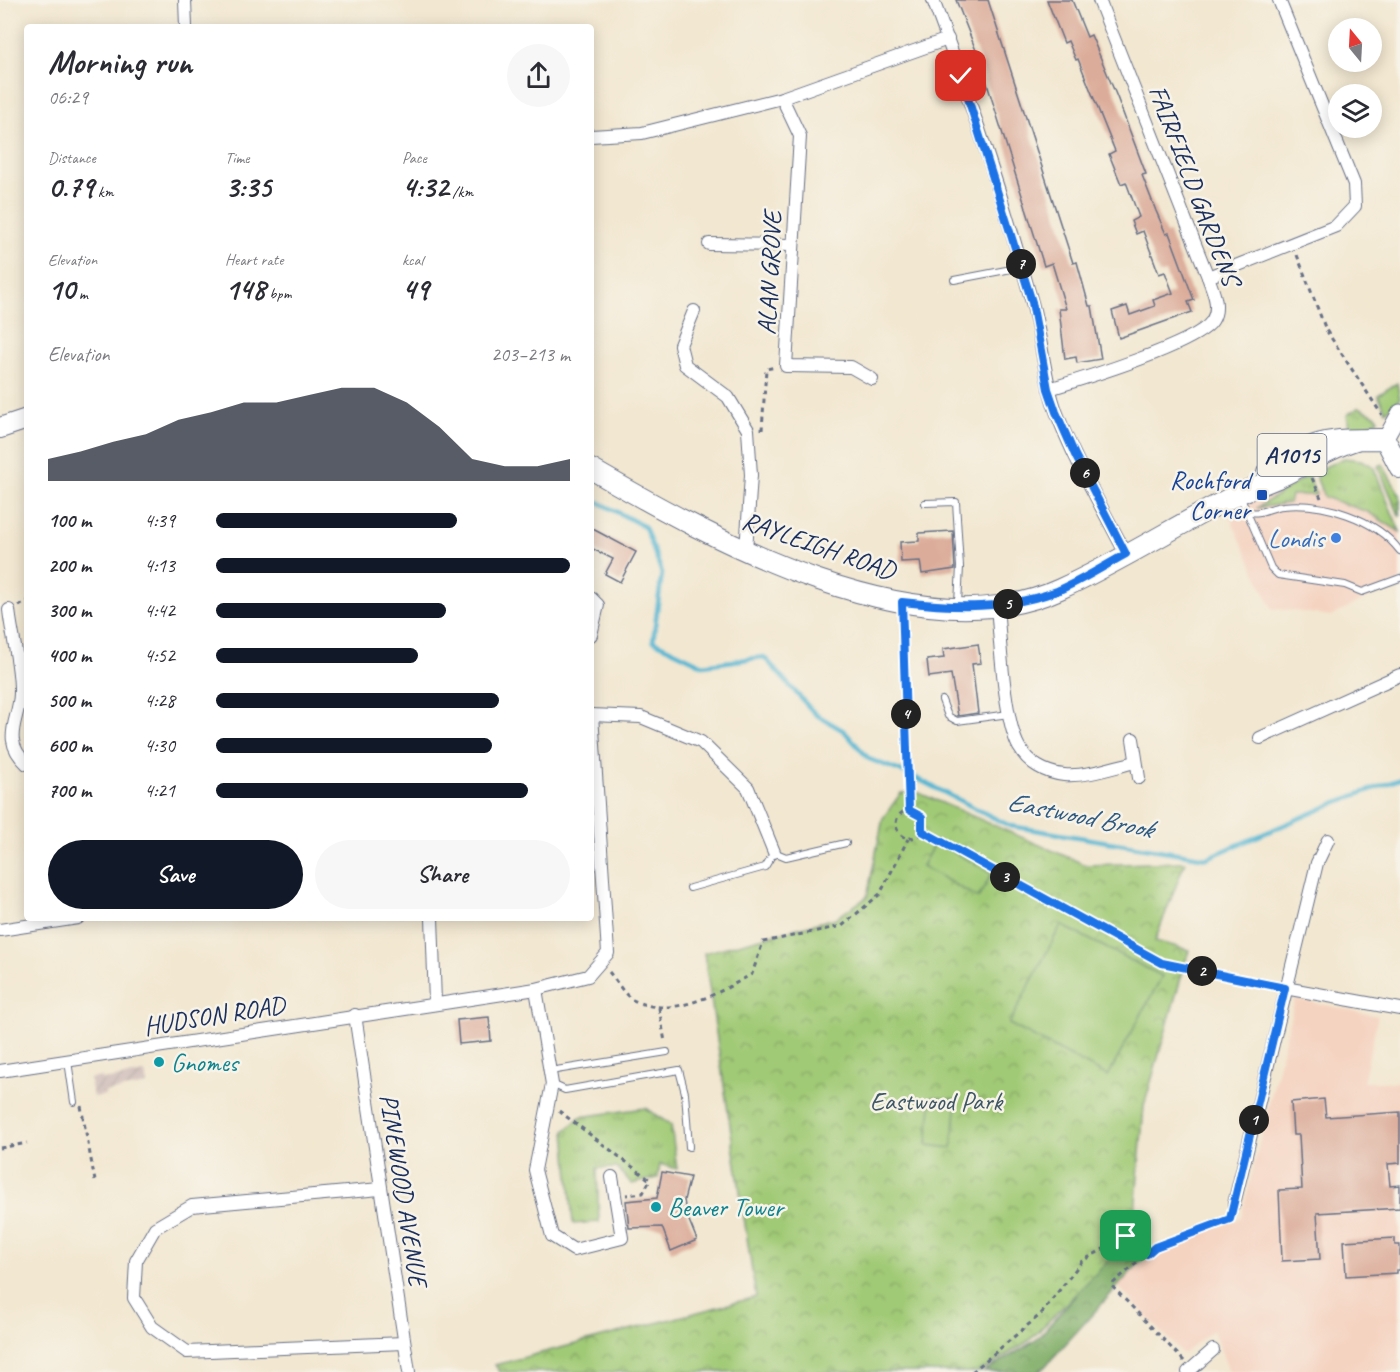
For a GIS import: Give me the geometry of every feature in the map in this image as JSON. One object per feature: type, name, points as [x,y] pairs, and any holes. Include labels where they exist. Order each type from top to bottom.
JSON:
[{"type":"main road","points":[[0,428],[24,420]]},
{"type":"main road","name":"RAYLEIGH ROAD","points":[[594,471],[673,516],[746,551],[847,589],[902,602],[958,607],[997,606],[1059,590],[1126,554],[1242,502],[1334,448],[1392,425]]},
{"type":"main road","points":[[1392,425],[1400,468]]},
{"type":"street","points":[[185,0],[186,24]]},
{"type":"street","points":[[933,0],[948,39],[1022,267],[1039,331],[1048,389],[1065,434],[1126,554]]},
{"type":"street","name":"FAIRFIELD GARDENS","points":[[1048,389],[1106,372],[1203,330],[1212,322],[1216,311],[1209,277],[1099,0]]},
{"type":"street","points":[[1209,277],[1336,226],[1348,217],[1355,206],[1354,184],[1279,0]]},
{"type":"street","points":[[594,136],[642,133],[782,98],[948,39]]},
{"type":"street","name":"ALAN GROVE","points":[[782,98],[800,136],[786,366],[851,367],[872,379]]},
{"type":"street","points":[[710,244],[793,245]]},
{"type":"street","points":[[694,311],[680,345],[685,365],[728,397],[748,430],[752,475],[746,551]]},
{"type":"street","points":[[594,601],[598,605],[594,622]]},
{"type":"street","points":[[997,606],[1009,714],[1016,740],[1024,755],[1033,763],[1051,772],[1085,774],[1136,762]]},
{"type":"street","points":[[9,610],[20,695],[11,727],[18,756],[24,761]]},
{"type":"street","points":[[1260,738],[1400,675]]},
{"type":"street","points":[[594,715],[641,717],[701,742],[748,788],[774,852]]},
{"type":"street","points":[[1133,739],[1139,778]]},
{"type":"street","points":[[594,745],[608,953],[600,962]]},
{"type":"street","points":[[1234,1204],[1317,863],[1328,840]]},
{"type":"street","points":[[0,930],[58,921]]},
{"type":"street","points":[[432,921],[435,1002]]},
{"type":"street","name":"HUDSON ROAD","points":[[0,1071],[435,1002],[536,989],[588,976],[600,962]]},
{"type":"street","points":[[1285,988],[1400,1009]]},
{"type":"street","points":[[536,989],[552,1084],[535,1170],[552,1236],[574,1250],[622,1238],[612,1177]]},
{"type":"street","name":"PINEWOOD AVENUE","points":[[355,1015],[409,1372]]},
{"type":"street","points":[[380,1190],[192,1206],[155,1228],[136,1261],[135,1298],[152,1328],[187,1352],[404,1343]]},
{"type":"street","points":[[1190,1370],[1213,1350]]},
{"type":"lane","points":[[954,280],[1022,267]]},
{"type":"lane","points":[[925,503],[956,502],[960,567],[958,607]]},
{"type":"lane","points":[[1242,502],[1258,513],[1292,505],[1345,514],[1376,530],[1400,551]]},
{"type":"lane","points":[[1242,502],[1271,568],[1278,575],[1345,585],[1359,592],[1400,578]]},
{"type":"lane","points":[[942,700],[948,717],[957,721],[1009,714]]},
{"type":"lane","points":[[690,888],[765,867],[774,852],[786,857],[846,843]]},
{"type":"lane","points":[[1162,963],[1285,988]]},
{"type":"lane","points":[[550,1071],[667,1052]]},
{"type":"lane","points":[[68,1060],[74,1102]]},
{"type":"lane","points":[[552,1084],[565,1090],[679,1070],[685,1093],[689,1147]]},
{"type":"path","points":[[1293,244],[1326,330],[1375,407],[1392,425]]},
{"type":"path","points":[[1310,471],[1321,498]]},
{"type":"path","points":[[902,602],[909,810]]},
{"type":"path","points":[[909,810],[922,817],[922,831],[916,837],[908,839],[900,835],[895,826],[897,817],[909,810]]},
{"type":"path","points":[[922,831],[1162,963]]},
{"type":"path","points":[[600,962],[632,999],[659,1008],[713,996],[752,974],[763,942],[842,926],[880,894],[908,839]]},
{"type":"path","points":[[74,1102],[80,1101],[95,1181]]},
{"type":"path","points":[[548,1103],[650,1180],[644,1193],[615,1197]]},
{"type":"path","points":[[0,1148],[27,1143]]},
{"type":"path","points":[[1190,1370],[1111,1285],[1155,1247],[1230,1219],[1234,1204]]},
{"type":"path","points":[[972,1372],[1041,1314],[1082,1261],[1126,1236],[1147,1254]]},
{"type":"shaded area","points":[[1283,484],[1351,496],[1397,526],[1400,532],[1400,581],[1332,616],[1272,608],[1228,513]]},
{"type":"shaded area","points":[[1295,999],[1378,1016],[1363,1082],[1400,1082],[1400,1372],[1229,1372],[1213,1330],[1183,1354],[1118,1286],[1153,1253],[1241,1218]]},
{"type":"shaded area","points":[[145,1073],[147,1085],[105,1092],[105,1095],[93,1097],[90,1079],[102,1077],[103,1080]]},
{"type":"green space","points":[[1397,383],[1400,399],[1386,411],[1378,395]]},
{"type":"green space","points":[[1359,407],[1377,416],[1378,420],[1367,426],[1349,427],[1347,415]]},
{"type":"green space","points":[[1344,458],[1361,460],[1373,466],[1400,532],[1368,512],[1324,497],[1314,472]]},
{"type":"green space","points":[[1382,464],[1400,495],[1400,517],[1378,466]]},
{"type":"green space","points":[[1308,475],[1316,495],[1291,495],[1289,503],[1257,508]]},
{"type":"green space","name":"Eastwood Park","points":[[901,793],[919,793],[1086,865],[1185,862],[1155,941],[1189,950],[1144,1106],[1133,1236],[1030,1340],[980,1372],[500,1372],[495,1365],[756,1297],[704,953],[836,918],[867,897],[883,818]]},
{"type":"green space","points":[[935,842],[992,873],[978,898],[922,866]]},
{"type":"green space","points":[[1061,925],[1162,976],[1108,1076],[1009,1024]]},
{"type":"green space","points":[[932,1097],[957,1100],[952,1148],[927,1145]]},
{"type":"green space","points":[[645,1108],[671,1125],[677,1169],[660,1164],[658,1178],[632,1184],[617,1168],[597,1168],[599,1222],[573,1224],[565,1131],[580,1117]]},
{"type":"green space","points":[[1133,1241],[1149,1252],[1040,1372],[984,1372],[1036,1340],[1076,1295],[1085,1276]]},
{"type":"building","points":[[956,0],[988,0],[1073,263],[1077,262],[1089,306],[1092,306],[1101,359],[1077,363],[1076,357],[1065,359],[1059,309],[1066,309],[1052,263],[1044,266],[979,58]]},
{"type":"building","points":[[1047,0],[1072,0],[1087,37],[1091,35],[1146,174],[1142,175],[1166,234],[1169,233],[1194,300],[1188,302],[1192,312],[1119,338],[1112,311],[1127,306],[1130,315],[1155,306],[1153,300],[1173,293],[1165,272],[1159,274],[1143,231],[1136,234],[1131,221],[1139,217],[1126,182],[1121,184],[1109,154],[1115,151],[1078,59],[1076,60],[1068,41],[1064,43]]},
{"type":"building","points":[[594,530],[636,552],[620,582],[605,574],[613,559],[594,550]]},
{"type":"building","points":[[953,531],[955,569],[922,574],[920,561],[901,562],[900,542],[919,541],[919,533]]},
{"type":"building","points":[[978,644],[981,663],[972,664],[978,713],[958,716],[951,674],[929,677],[927,660],[944,658],[943,649]]},
{"type":"building","points":[[489,1017],[491,1041],[459,1044],[457,1020]]},
{"type":"building","points":[[1324,1099],[1326,1117],[1400,1112],[1400,1163],[1388,1164],[1390,1186],[1400,1185],[1400,1208],[1317,1213],[1320,1259],[1282,1261],[1279,1190],[1302,1189],[1299,1135],[1293,1135],[1291,1102]]},
{"type":"building","name":"Beaver Tower","points":[[662,1172],[690,1177],[684,1200],[686,1213],[697,1240],[671,1251],[662,1227],[629,1228],[626,1201],[657,1198]]},
{"type":"building","points":[[1395,1238],[1395,1245],[1400,1245],[1400,1270],[1397,1270],[1397,1273],[1346,1276],[1344,1241]]},
{"type":"waterway","name":"Eastwood Brook","points":[[594,500],[645,527],[662,573],[653,641],[703,665],[764,657],[815,714],[844,731],[869,759],[908,774],[1010,826],[1207,858],[1340,801],[1400,779]]},
{"type":"place","name":"Rochford Corner","points":[[1262,495]]},
{"type":"place","name":"Londis","points":[[1336,538]]},
{"type":"place","name":"Gnomes","points":[[159,1062]]},
{"type":"place","name":"Beaver Tower","points":[[656,1207]]},
{"type":"route","points":[[961,76],[1032,302],[1048,389],[1065,434],[1126,554],[1059,590],[1016,603],[958,607],[902,602],[909,810],[922,817],[924,826],[922,831],[1162,963],[1285,988],[1230,1219],[1155,1247],[1147,1254],[1126,1236]]}]
